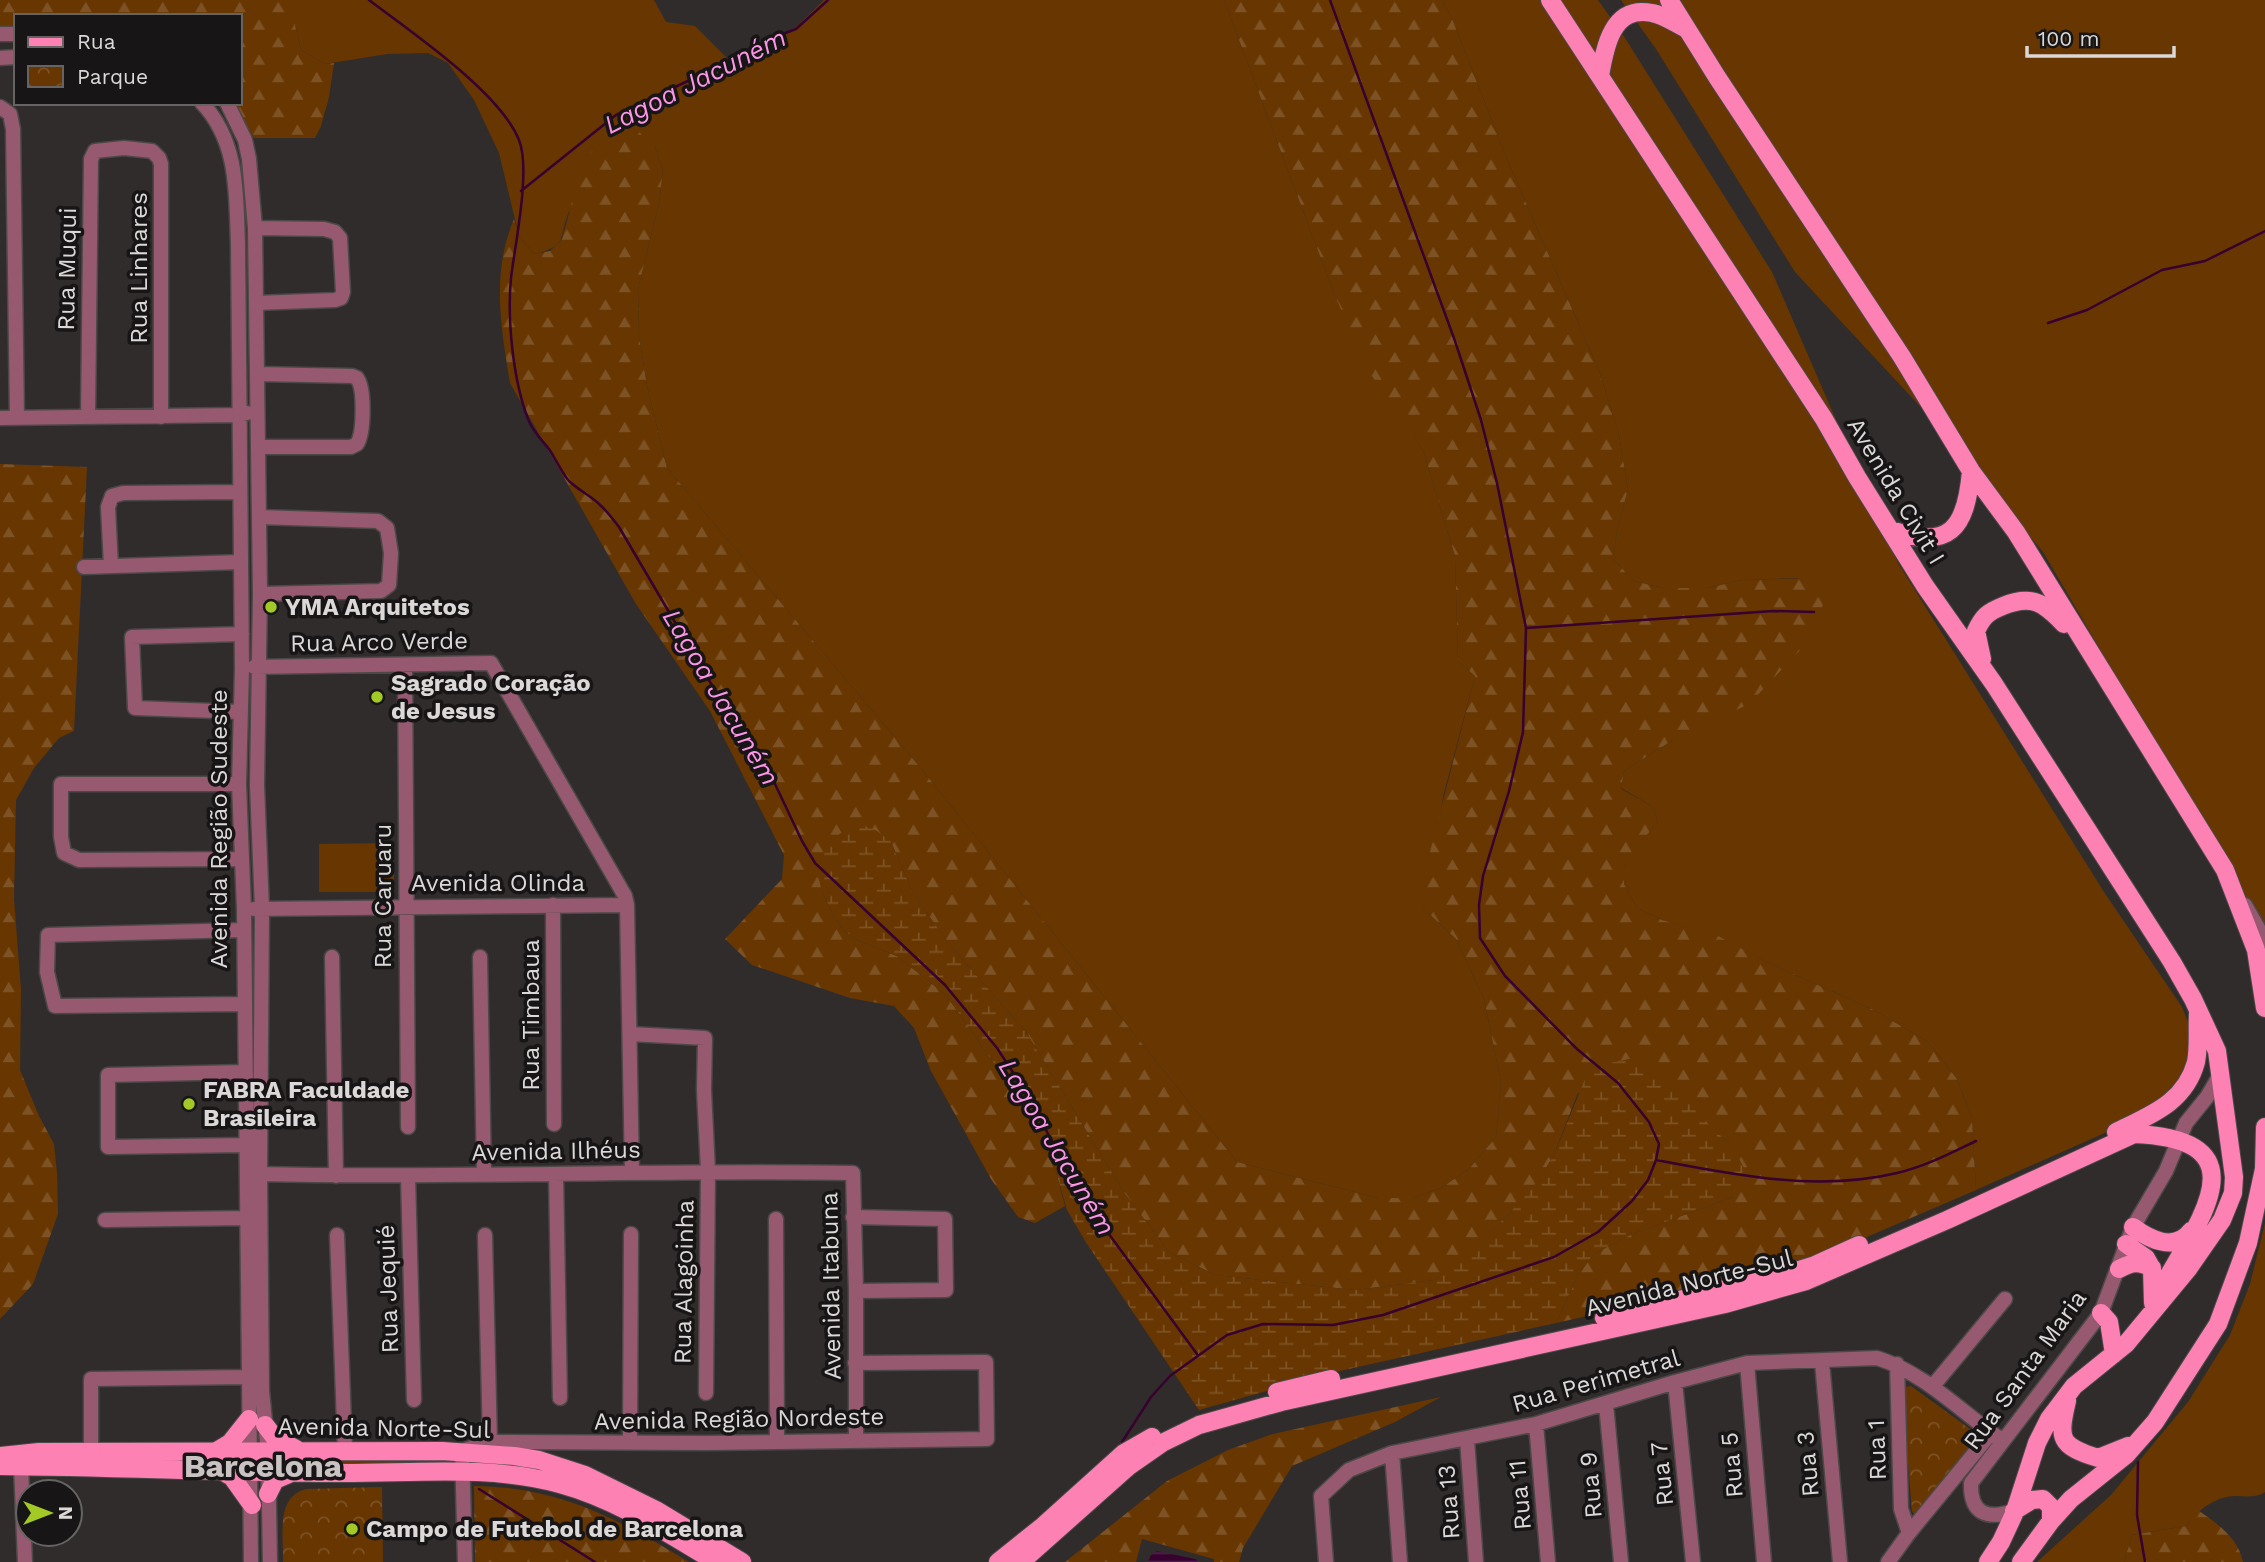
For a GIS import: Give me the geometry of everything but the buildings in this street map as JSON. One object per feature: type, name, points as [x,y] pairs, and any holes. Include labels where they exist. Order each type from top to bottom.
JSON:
[{"type":"main road","name":"Avenida Civit I","points":[[1550,0],[1824,419],[1925,586],[1994,684],[2172,962],[2217,1051],[2234,1177],[2229,1205],[2206,1245],[2142,1322]]},
{"type":"main road","points":[[1669,0],[1902,357],[1971,471],[2016,532],[2225,870],[2260,945],[2265,1008]]},
{"type":"main road","points":[[1600,76],[1609,34],[1622,17],[1651,13],[1687,29]]},
{"type":"main road","points":[[1891,530],[1915,539],[1937,539],[1954,529],[1969,491],[1971,471]]},
{"type":"main road","points":[[1994,684],[1979,654],[1976,631],[1985,614],[2017,600],[2031,600],[2050,609],[2088,649]]},
{"type":"main road","name":"Avenida Norte-Sul","points":[[998,1562],[1125,1453],[1194,1415],[1289,1388],[1488,1345],[1783,1275],[1815,1265],[2109,1136],[2168,1106],[2182,1091],[2190,1079],[2196,1060],[2198,1009]]},
{"type":"main road","points":[[2024,1559],[2051,1521],[2071,1499],[2126,1455],[2155,1422],[2218,1324],[2248,1243],[2264,1168],[2265,1127]]},
{"type":"main road","name":"Avenida Norte-Sul","points":[[1021,1562],[1129,1466],[1162,1443],[1199,1425],[1271,1405],[1461,1361],[1725,1304],[1805,1281],[1947,1220],[2134,1133],[2157,1135],[2204,1154],[2211,1164],[2213,1183],[2199,1220],[2142,1322]]},
{"type":"main road","points":[[2129,1235],[2143,1234],[2176,1243],[2186,1237],[2199,1220]]},
{"type":"main road","points":[[2129,1235],[2152,1268],[2153,1303]]},
{"type":"main road","points":[[2119,1269],[2130,1263],[2140,1262],[2152,1268]]},
{"type":"main road","points":[[2101,1313],[2109,1322],[2114,1354]]},
{"type":"main road","points":[[1988,1562],[2001,1542],[2037,1443],[2049,1419],[2069,1393],[2126,1344],[2142,1322]]},
{"type":"main road","points":[[2069,1393],[2062,1424],[2064,1441],[2075,1451],[2098,1458],[2137,1442]]},
{"type":"main road","points":[[215,1452],[257,1422],[288,1447],[299,1450]]},
{"type":"main road","name":"Avenida Norte-Sul","points":[[0,1456],[39,1452],[345,1450],[462,1451],[539,1460],[585,1475],[656,1510],[742,1562]]},
{"type":"main road","name":"Avenida Norte-Sul","points":[[0,1466],[297,1473],[464,1472],[528,1477],[588,1493],[632,1512],[716,1562]]},
{"type":"main road","points":[[220,1470],[233,1477],[252,1505]]},
{"type":"main road","points":[[268,1494],[275,1480],[297,1473]]},
{"type":"main road","points":[[2014,1511],[2032,1500],[2043,1499],[2051,1507],[2051,1521]]},
{"type":"street","name":"Avenida Região Sudeste","points":[[203,105],[217,124],[233,159],[236,183],[242,634],[239,784],[244,909],[248,1377],[257,1422],[260,1472],[252,1505],[251,1562]]},
{"type":"street","name":"Avenida Região Sudeste","points":[[228,105],[245,140],[249,159],[254,228],[258,374],[261,667],[257,785],[262,909],[262,1391],[257,1422]]},
{"type":"street","points":[[0,107],[10,114],[13,129],[17,418]]},
{"type":"street","name":"Rua Muqui","points":[[88,417],[91,159],[95,151],[124,148]]},
{"type":"street","name":"Rua Linhares","points":[[124,148],[152,151],[161,164],[161,417]]},
{"type":"street","points":[[239,289],[256,296],[338,299],[343,292],[340,238],[331,230],[254,228]]},
{"type":"street","points":[[258,374],[355,376],[361,383],[362,408],[361,434],[355,446],[259,447]]},
{"type":"street","points":[[0,418],[239,415],[258,409]]},
{"type":"street","points":[[111,566],[108,507],[112,496],[123,493],[240,492]]},
{"type":"street","points":[[259,517],[378,521],[387,528],[391,553],[389,585],[381,591],[260,594]]},
{"type":"street","points":[[84,567],[241,562]]},
{"type":"street","points":[[241,712],[135,708],[132,637],[242,634]]},
{"type":"street","name":"Rua Arco Verde","points":[[242,668],[491,663],[625,895],[627,905]]},
{"type":"street","name":"Rua Caruaru","points":[[405,665],[408,1127]]},
{"type":"street","points":[[239,784],[61,784],[61,818],[64,853],[79,860],[242,859]]},
{"type":"street","name":"Rua Timbaua","points":[[553,905],[554,1124]]},
{"type":"street","points":[[627,905],[632,1173]]},
{"type":"street","name":"Avenida Olinda","points":[[244,909],[627,905]]},
{"type":"street","points":[[243,930],[48,935],[47,972],[55,1006],[243,1004]]},
{"type":"street","points":[[2260,945],[2265,974]]},
{"type":"street","points":[[332,957],[336,1176]]},
{"type":"street","points":[[480,957],[484,1174]]},
{"type":"street","name":"Rua Alagoinha","points":[[630,1034],[705,1038],[704,1090],[708,1171],[706,1393]]},
{"type":"street","points":[[245,1072],[108,1075],[108,1147],[246,1145]]},
{"type":"street","name":"Rua Santa Maria","points":[[2014,1511],[2003,1515],[1989,1515],[1978,1510],[1971,1497],[1971,1483],[2101,1313],[2129,1235],[2166,1171],[2177,1141],[2220,1075]]},
{"type":"street","name":"Avenida Ilhéus","points":[[260,1174],[408,1177],[708,1171],[853,1173]]},
{"type":"street","name":"Avenida Itabuna","points":[[853,1173],[856,1440]]},
{"type":"street","points":[[556,1174],[560,1398]]},
{"type":"street","name":"Rua Jequié","points":[[408,1177],[414,1400]]},
{"type":"street","points":[[853,1217],[945,1219],[946,1290],[856,1291]]},
{"type":"street","points":[[105,1220],[246,1218]]},
{"type":"street","points":[[776,1219],[777,1442]]},
{"type":"street","points":[[631,1234],[631,1442]]},
{"type":"street","points":[[337,1235],[345,1450]]},
{"type":"street","points":[[485,1235],[490,1442]]},
{"type":"street","points":[[1932,1387],[2005,1299]]},
{"type":"street","name":"Rua Perimetral","points":[[1326,1562],[1321,1496],[1349,1470],[1392,1453],[1536,1424],[1747,1363],[1877,1358],[1897,1364]]},
{"type":"street","name":"Avenida Região Nordeste","points":[[462,1451],[490,1442],[562,1444],[988,1439],[986,1362],[855,1363]]},
{"type":"street","name":"Rua 3","points":[[1822,1362],[1840,1562]]},
{"type":"street","name":"Rua 5","points":[[1747,1363],[1764,1562]]},
{"type":"street","points":[[1897,1364],[2003,1441]]},
{"type":"street","name":"Rua 1","points":[[1897,1364],[1901,1509],[1909,1534]]},
{"type":"street","points":[[91,1453],[91,1379],[248,1377]]},
{"type":"street","name":"Rua 7","points":[[1675,1382],[1693,1562]]},
{"type":"street","name":"Rua 9","points":[[1606,1404],[1621,1562]]},
{"type":"street","name":"Rua 11","points":[[1536,1424],[1548,1562]]},
{"type":"street","points":[[1888,1562],[1991,1433]]},
{"type":"street","name":"Rua 13","points":[[1467,1439],[1476,1562]]},
{"type":"street","points":[[462,1451],[465,1562]]},
{"type":"street","points":[[24,1562],[21,1466],[28,1457],[39,1452]]},
{"type":"street","points":[[1392,1453],[1400,1562]]},
{"type":"street","name":"Avenida Região Sudeste","points":[[260,1472],[268,1494],[270,1562]]},
{"type":"green space","points":[[0,0],[295,0],[295,25],[301,50],[325,64],[334,63],[329,97],[315,138],[254,138],[235,105],[242,105],[242,14],[14,14],[14,27],[0,28]]},
{"type":"green space","points":[[295,0],[654,0],[666,22],[695,26],[733,64],[796,27],[824,0],[1224,0],[1335,296],[1424,453],[1455,556],[1458,661],[1475,676],[1444,793],[1423,908],[1456,939],[1484,999],[1501,1082],[1496,1137],[1469,1169],[1441,1188],[1413,1198],[1378,1198],[1237,1162],[924,772],[667,468],[647,386],[639,336],[638,289],[659,203],[663,171],[655,147],[576,203],[567,217],[559,243],[534,254],[519,236],[499,153],[474,100],[448,63],[428,53],[387,54],[325,64],[301,50],[295,25]]},
{"type":"green space","points":[[1224,0],[1442,0],[1451,16],[1507,159],[1599,371],[1619,435],[1628,489],[1613,559],[1634,581],[1663,588],[1708,588],[1742,580],[1812,578],[1823,605],[1803,647],[1749,704],[1673,740],[1624,771],[1621,789],[1653,807],[1658,822],[1630,854],[1624,868],[1624,884],[1637,908],[1662,920],[1716,935],[1771,964],[1874,1010],[1928,1042],[1957,1079],[1972,1119],[1976,1190],[1839,1249],[1742,1281],[1556,1323],[1578,1275],[1594,1254],[1630,1235],[1735,1196],[1731,1144],[1715,1131],[1578,1093],[1553,1157],[1533,1188],[1458,1264],[1434,1280],[1355,1290],[1215,1275],[1169,1252],[1125,1194],[1026,1032],[948,943],[913,893],[891,842],[821,889],[834,917],[842,929],[859,941],[897,956],[946,995],[1020,1101],[1056,1172],[1065,1206],[1035,1223],[1018,1217],[991,1179],[931,1071],[914,1028],[894,1006],[850,998],[752,965],[725,939],[782,879],[784,855],[710,711],[636,604],[510,383],[501,321],[502,260],[514,219],[519,236],[534,254],[550,251],[562,239],[577,168],[610,131],[638,131],[655,147],[663,171],[659,203],[638,289],[639,336],[647,386],[667,468],[924,772],[1237,1162],[1378,1198],[1413,1198],[1441,1188],[1469,1169],[1496,1137],[1501,1082],[1484,999],[1456,939],[1423,908],[1425,871],[1475,676],[1458,661],[1455,556],[1424,453],[1407,424],[1369,372],[1335,296]]},
{"type":"green space","points":[[1442,0],[1598,0],[1625,38],[1772,272],[1898,563],[2104,892],[2182,1007],[2191,1030],[2192,1066],[2161,1108],[1976,1190],[1972,1119],[1957,1079],[1928,1042],[1874,1010],[1716,936],[1662,920],[1637,908],[1624,884],[1624,868],[1630,853],[1658,822],[1653,807],[1621,788],[1624,771],[1673,740],[1798,578],[1742,580],[1708,588],[1663,588],[1634,581],[1613,559],[1628,489],[1619,435],[1599,371],[1507,159],[1451,16]]},
{"type":"green space","points":[[1621,0],[2265,0],[2265,930],[2043,552],[1943,431],[1795,272],[1656,49]]},
{"type":"green space","points":[[0,464],[87,467],[74,731],[59,738],[34,768],[16,800],[14,899],[21,990],[20,1070],[54,1144],[58,1214],[33,1284],[0,1319]]},
{"type":"green space","points":[[865,826],[891,842],[913,893],[948,943],[1026,1032],[1125,1194],[1169,1252],[1215,1275],[1355,1290],[1434,1280],[1458,1263],[1533,1187],[1553,1157],[1590,1067],[1634,1058],[1659,1072],[1715,1131],[1731,1144],[1744,1168],[1735,1196],[1630,1235],[1594,1254],[1578,1275],[1556,1323],[1335,1372],[1199,1410],[1087,1244],[1067,1210],[1056,1172],[1020,1101],[946,995],[897,956],[859,941],[842,929],[834,917],[821,889],[818,871],[827,844],[841,833]]},
{"type":"green space","points":[[394,843],[394,892],[319,892],[319,844]]},
{"type":"green space","points":[[2265,1223],[2265,1492],[2256,1496],[2231,1496],[2214,1502],[2198,1512],[2186,1526],[2132,1535],[2124,1562],[2037,1562],[2111,1495],[2188,1402],[2230,1335],[2250,1284]]},
{"type":"green space","points":[[1911,1386],[1981,1437],[1915,1516],[1912,1511],[1902,1391]]},
{"type":"green space","points":[[1441,1397],[1395,1422],[1292,1466],[1243,1548],[1239,1562],[1214,1562],[1214,1559],[1142,1539],[1136,1562],[1065,1562],[1167,1481],[1228,1450],[1273,1434]]},
{"type":"green space","points":[[305,1461],[451,1461],[454,1463],[306,1467]]},
{"type":"green space","points":[[474,1486],[534,1492],[587,1508],[638,1532],[689,1562],[475,1562]]},
{"type":"green space","points":[[382,1487],[383,1562],[283,1562],[283,1519],[289,1500],[296,1493],[306,1489]]},
{"type":"green space","points":[[2198,1510],[2232,1538],[2243,1562],[2124,1562],[2132,1535],[2186,1526]]},
{"type":"shaded area","points":[[1157,1551],[1200,1562],[1148,1562],[1151,1555]]},
{"type":"waterway","name":"Lagoa Jacuném","points":[[369,0],[474,83],[509,122],[519,140],[523,188],[511,278],[511,330],[518,386],[532,428],[569,481],[601,506],[619,527],[713,687],[775,784],[815,863],[945,985],[997,1048],[1029,1097],[1078,1192],[1197,1354]]},
{"type":"waterway","name":"Lagoa Jacuném","points":[[521,191],[616,115],[749,52],[772,38],[796,29],[828,0]]},
{"type":"waterway","points":[[1122,1442],[1151,1397],[1170,1376],[1227,1335],[1263,1324],[1333,1325],[1383,1315],[1554,1257],[1598,1232],[1632,1201],[1648,1180],[1659,1144],[1649,1122],[1618,1083],[1577,1049],[1505,976],[1480,938],[1479,905],[1483,876],[1509,791],[1523,732],[1526,628],[1497,483],[1481,420],[1455,341],[1330,0]]},
{"type":"waterway","points":[[2048,323],[2087,310],[2162,270],[2205,261],[2265,231]]},
{"type":"waterway","points":[[1526,628],[1773,611],[1814,612]]},
{"type":"waterway","points":[[1656,1160],[1746,1176],[1837,1181],[1897,1173],[1976,1141]]},
{"type":"waterway","points":[[2138,1462],[2137,1515],[2145,1562]]},
{"type":"waterway","points":[[479,1489],[595,1562]]},
{"type":"place","name":"YMA Arquitetos","points":[[271,607]]},
{"type":"place","name":"Sagrado Coração de Jesus","points":[[377,697]]},
{"type":"place","name":"FABRA Faculdade Brasileira","points":[[189,1104]]},
{"type":"place","name":"Campo de Futebol de Barcelona","points":[[352,1529]]},
{"type":"district","name":"Barcelona","points":[[263,1466]]}]
